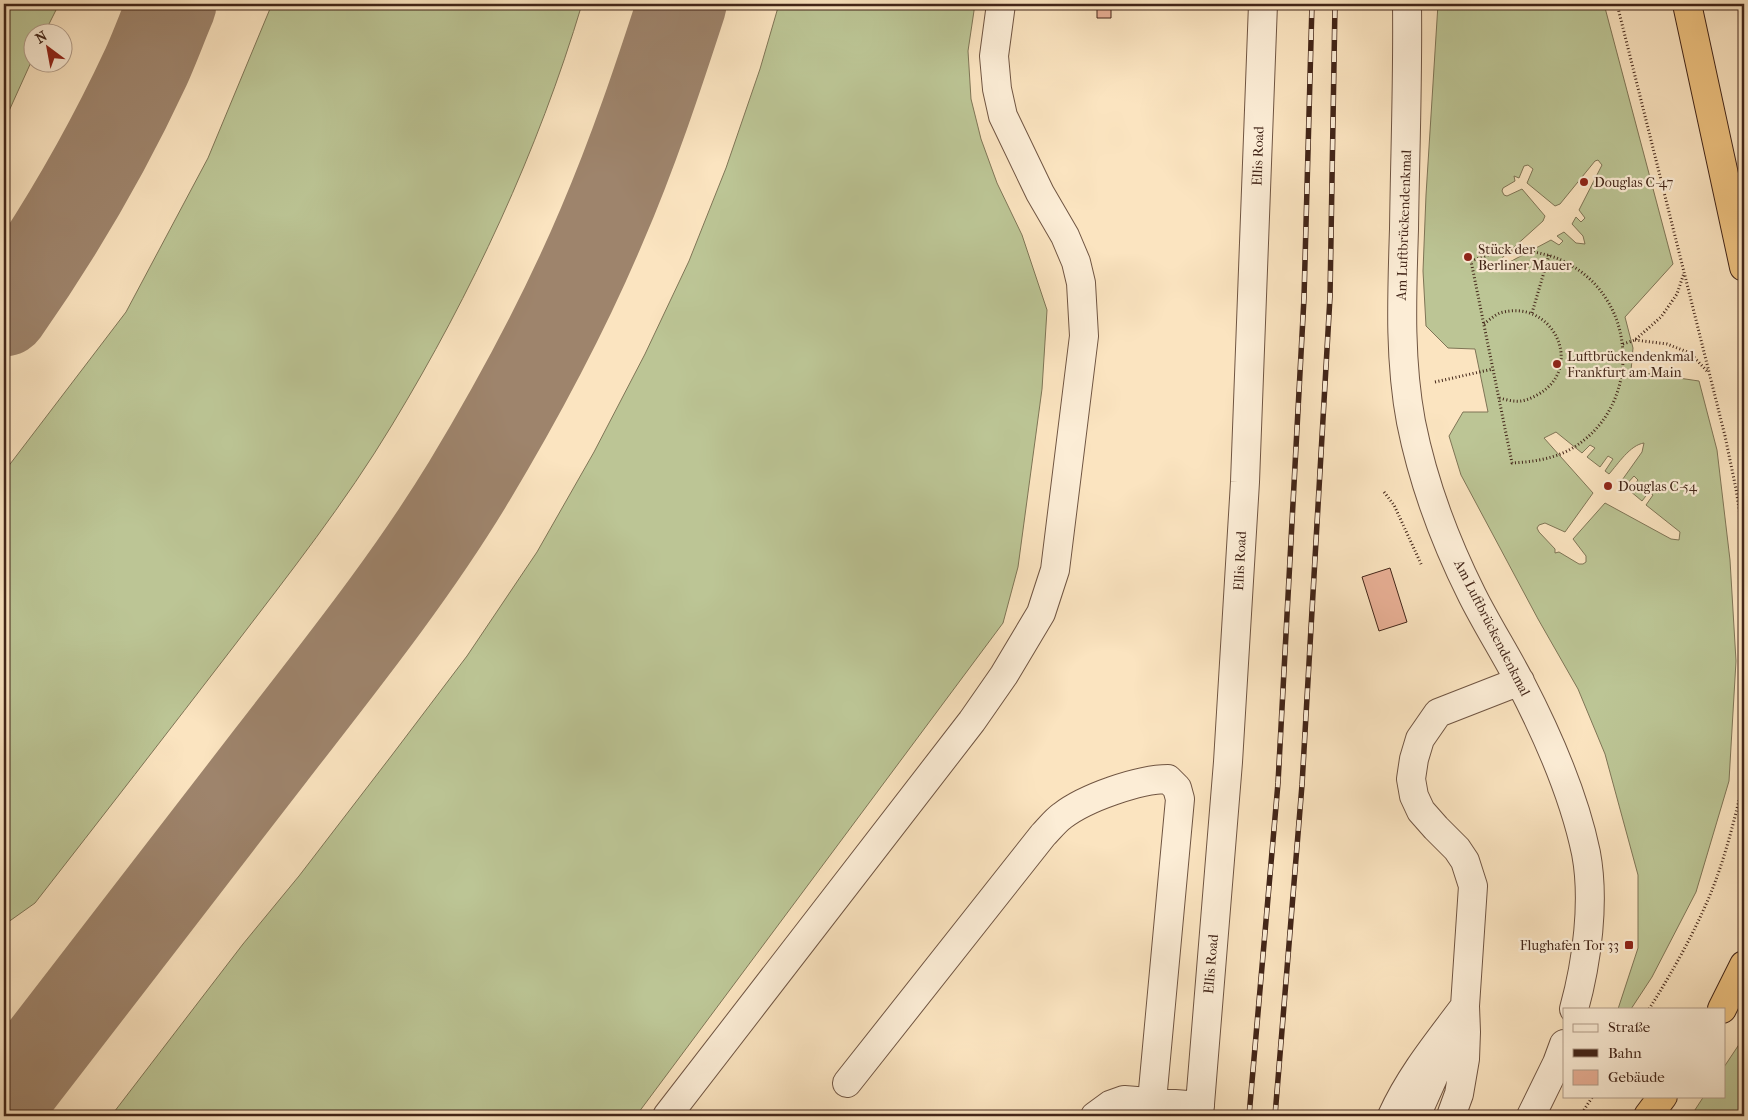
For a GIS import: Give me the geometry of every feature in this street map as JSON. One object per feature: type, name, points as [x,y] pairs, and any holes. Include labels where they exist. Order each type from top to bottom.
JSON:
[{"type":"highway","points":[[1686,4],[1744,268]]},
{"type":"highway","points":[[1722,1008],[1744,965]]},
{"type":"highway","points":[[1648,1116],[1662,1098]]},
{"type":"street","points":[[667,1116],[972,721],[1004,675],[1041,613],[1055,570],[1084,336],[1081,283],[1076,262],[1065,236],[1040,193],[1004,116],[997,89],[994,56],[1001,4]]},
{"type":"street","name":"Ellis Road","points":[[1199,1111],[1228,762],[1245,482],[1263,4]]},
{"type":"street","name":"Am Luftbrückendenkmal","points":[[1407,4],[1408,72],[1401,309],[1402,349],[1406,388],[1419,457],[1446,536],[1472,595],[1520,682],[1547,737],[1562,774],[1586,854],[1590,911],[1580,990],[1574,1008]]},
{"type":"street","points":[[1451,1116],[1459,1094],[1463,1073],[1466,1032],[1465,1006],[1473,886],[1470,873],[1461,855],[1421,811],[1414,796],[1411,779],[1414,759],[1420,739],[1438,713],[1520,682]]},
{"type":"street","points":[[847,1083],[1043,835],[1062,816],[1086,801],[1140,783],[1156,779],[1168,779],[1177,788],[1180,799],[1141,1108]]},
{"type":"street","points":[[1392,1116],[1402,1094],[1417,1071],[1465,1006]]},
{"type":"street","points":[[1416,1116],[1465,1006]]},
{"type":"street","points":[[1465,1006],[1476,1050],[1477,1083],[1472,1116]]},
{"type":"street","points":[[1531,1116],[1563,1047]]},
{"type":"street","points":[[1095,1116],[1110,1105],[1124,1100],[1141,1108],[1199,1111]]},
{"type":"path","points":[[1616,4],[1727,444],[1744,541]]},
{"type":"path","points":[[1523,250],[1549,255],[1568,263],[1585,274],[1599,288],[1619,324],[1623,344],[1624,365],[1613,404],[1588,436],[1571,449],[1552,457],[1532,462],[1512,463],[1484,324],[1471,261],[1496,252],[1523,250]]},
{"type":"path","points":[[1532,313],[1549,255]]},
{"type":"path","points":[[1623,344],[1635,340],[1661,317],[1677,294],[1684,273]]},
{"type":"path","points":[[1484,324],[1498,314],[1515,310],[1532,313],[1546,321],[1556,334],[1561,349],[1560,364],[1555,380],[1544,391],[1530,399],[1515,402],[1499,398]]},
{"type":"path","points":[[1635,340],[1667,344],[1690,353],[1708,371]]},
{"type":"path","points":[[1406,388],[1493,369]]},
{"type":"path","points":[[1650,1008],[1678,962],[1712,889],[1734,821],[1744,780]]},
{"type":"path","points":[[1580,1116],[1592,1098]]},
{"type":"green space","points":[[4,4],[59,4],[50,22],[22,22],[22,72],[27,72],[4,122]]},
{"type":"green space","points":[[272,4],[582,4],[545,113],[524,167],[476,273],[421,375],[374,454],[296,565],[35,903],[4,925],[4,472],[126,312],[208,158]]},
{"type":"green space","points":[[779,4],[975,4],[968,51],[971,99],[981,139],[997,183],[1022,235],[1047,310],[1042,389],[1018,567],[1003,623],[636,1116],[111,1116],[243,944],[299,876],[467,656],[537,552],[594,452],[645,354],[689,261],[726,168],[760,69]]},
{"type":"green space","points":[[1438,4],[1604,4],[1673,264],[1625,317],[1633,348],[1631,371],[1699,381],[1717,450],[1730,560],[1736,661],[1729,781],[1696,892],[1652,977],[1632,1008],[1618,1008],[1638,948],[1638,875],[1605,754],[1578,689],[1538,619],[1461,475],[1449,436],[1463,412],[1488,412],[1475,349],[1448,348],[1426,326],[1423,271]],"holes":[[[1598,160],[1602,165],[1579,210],[1585,218],[1581,222],[1576,217],[1572,224],[1583,236],[1585,244],[1576,243],[1564,232],[1557,236],[1563,241],[1559,245],[1551,240],[1504,265],[1501,260],[1502,258],[1543,221],[1545,216],[1522,189],[1507,196],[1504,195],[1503,188],[1515,181],[1514,176],[1519,178],[1524,166],[1528,165],[1533,169],[1527,183],[1555,206],[1560,204],[1595,161]],[[1556,432],[1582,453],[1590,445],[1595,448],[1587,457],[1600,467],[1608,456],[1613,459],[1605,471],[1609,474],[1629,451],[1644,443],[1642,452],[1620,483],[1625,486],[1634,476],[1638,480],[1630,491],[1642,501],[1649,492],[1653,495],[1646,505],[1680,532],[1679,540],[1671,539],[1605,503],[1573,539],[1586,556],[1586,562],[1579,564],[1559,552],[1555,553],[1555,549],[1537,528],[1545,523],[1565,532],[1593,493],[1544,438]]]},
{"type":"green space","points":[[1744,1037],[1744,1116],[1691,1116],[1703,1098],[1726,1098],[1726,1064]]},
{"type":"building","points":[[1097,4],[1111,4],[1111,18],[1097,18]]},
{"type":"building","points":[[1209,4],[1209,6],[1151,5]]},
{"type":"building","points":[[1390,568],[1407,622],[1379,631],[1362,577]]},
{"type":"taxiway","points":[[4,312],[62,223],[115,131],[146,67],[172,4]]},
{"type":"taxiway","points":[[4,1101],[373,623],[445,520],[467,485],[539,358],[587,259],[635,143],[682,4]]},
{"type":"railway","points":[[1249,1116],[1278,783],[1304,298],[1312,4]]},
{"type":"railway","points":[[1275,1116],[1302,785],[1330,297],[1335,4]]},
{"type":"place","name":"Douglas C-47","points":[[1584,182]]},
{"type":"place","name":"Stück der Berliner Mauer","points":[[1468,257]]},
{"type":"place","name":"Luftbrückendenkmal Frankfurt am Main","points":[[1557,364]]},
{"type":"place","name":"Douglas C-54","points":[[1608,486]]},
{"type":"place","name":"Flughafen Tor 33","points":[[1629,945]]}]
